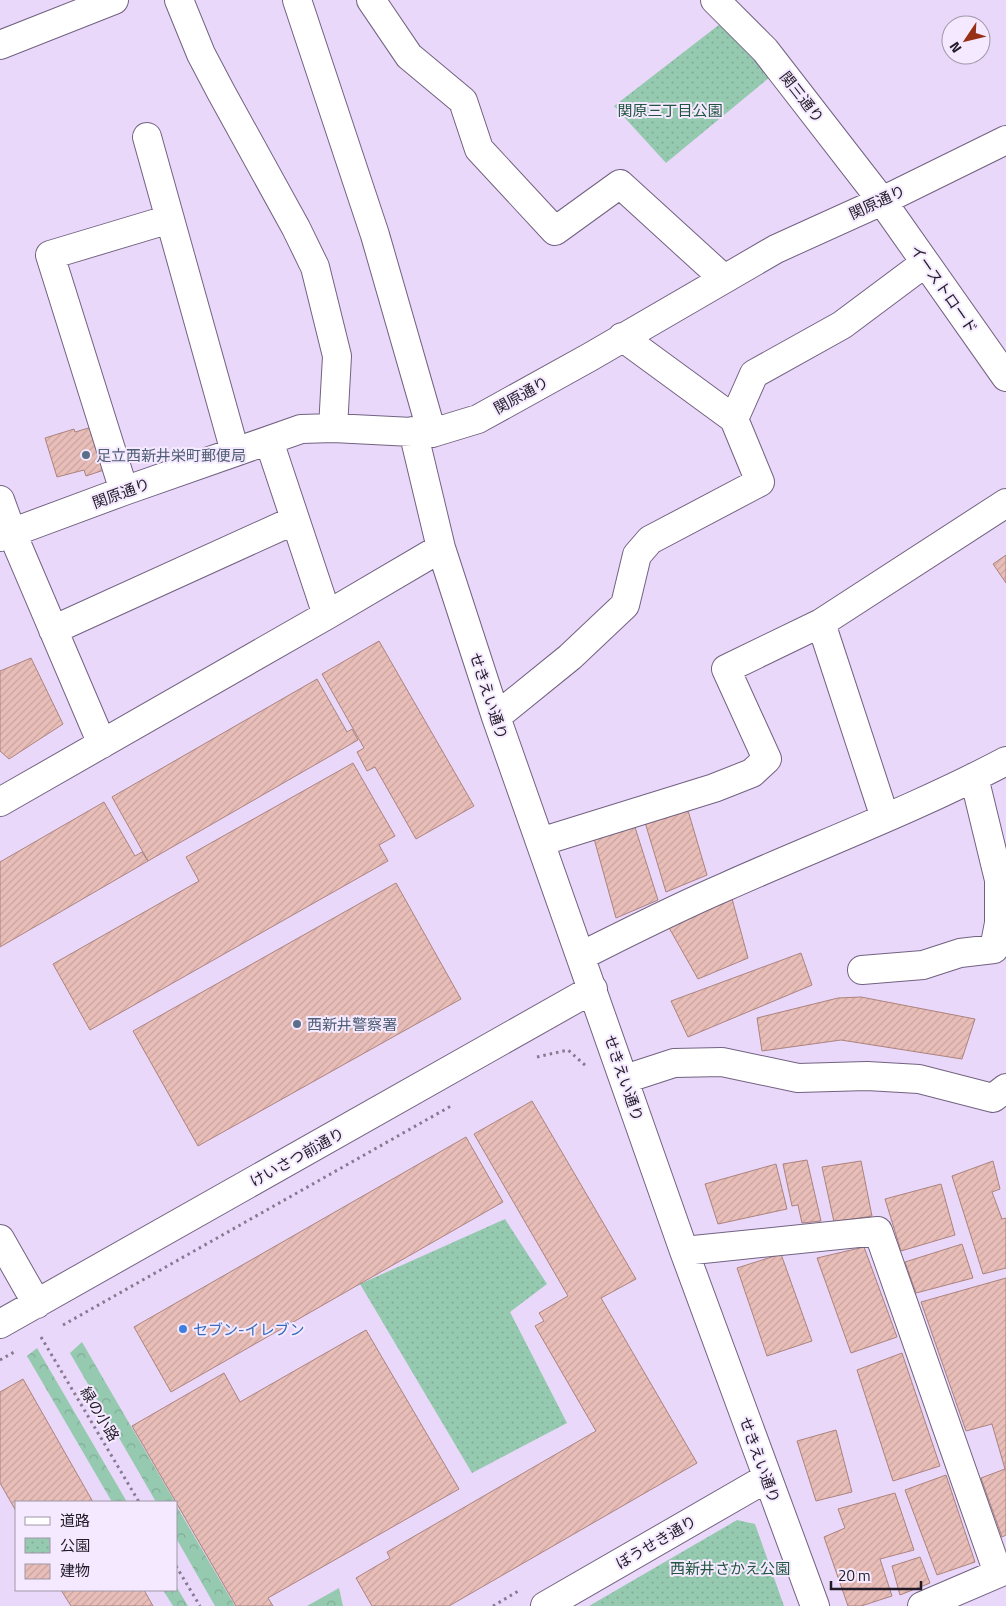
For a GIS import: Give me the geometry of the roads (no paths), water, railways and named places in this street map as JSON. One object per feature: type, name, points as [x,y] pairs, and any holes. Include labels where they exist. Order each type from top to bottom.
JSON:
[{"type":"street","points":[[0,44],[114,0]]},
{"type":"street","points":[[179,0],[201,54],[296,228],[315,267],[337,356],[333,428]]},
{"type":"street","name":"せきえい通り","points":[[297,0],[375,235],[422,432],[441,548],[496,717],[684,1251],[815,1606]]},
{"type":"street","points":[[371,0],[409,56],[463,101],[479,149],[555,232],[620,184],[723,278]]},
{"type":"street","name":"関三通り","points":[[715,0],[765,50],[882,201]]},
{"type":"street","points":[[147,137],[234,452]]},
{"type":"street","name":"関原通り","points":[[6,535],[124,491],[301,429],[333,428],[422,432],[478,419],[590,358],[622,337],[776,248],[1005,144]]},
{"type":"street","name":"イーストロード","points":[[882,201],[1006,378]]},
{"type":"street","points":[[124,491],[50,255],[170,218]]},
{"type":"street","points":[[734,420],[754,374],[842,325],[925,263]]},
{"type":"street","points":[[496,717],[570,658],[625,605],[637,555],[650,540],[760,482],[734,420],[622,337]]},
{"type":"street","points":[[269,441],[327,616]]},
{"type":"street","points":[[0,500],[6,535],[53,630],[102,744]]},
{"type":"street","points":[[540,842],[714,788],[752,773],[767,759],[726,669],[821,623],[1006,503]]},
{"type":"street","points":[[53,630],[296,520]]},
{"type":"street","points":[[0,802],[327,616],[441,548]]},
{"type":"street","points":[[821,623],[885,818]]},
{"type":"street","points":[[581,956],[723,887],[885,818],[1006,761]]},
{"type":"street","points":[[862,970],[923,965],[960,953],[994,949],[999,923],[999,880],[974,777]]},
{"type":"street","name":"けいさつ前通り","points":[[0,1324],[593,989]]},
{"type":"street","points":[[624,1079],[674,1063],[722,1062],[798,1078],[867,1076],[919,1079],[993,1098],[1006,1088]]},
{"type":"street","points":[[684,1251],[878,1231],[1002,1572],[922,1606]]},
{"type":"street","points":[[0,1239],[36,1304]]},
{"type":"street","name":"ぼうせき通り","points":[[545,1606],[767,1478]]},
{"type":"place","name":"足立西新井栄町郵便局","points":[[86,455]]},
{"type":"place","name":"西新井警察署","points":[[297,1024]]},
{"type":"place","name":"セブン-イレブン","points":[[183,1329]]},
{"type":"park label","name":"関原三丁目公園","points":[[670,110]]},
{"type":"park label","name":"西新井さかえ公園","points":[[730,1568]]}]
